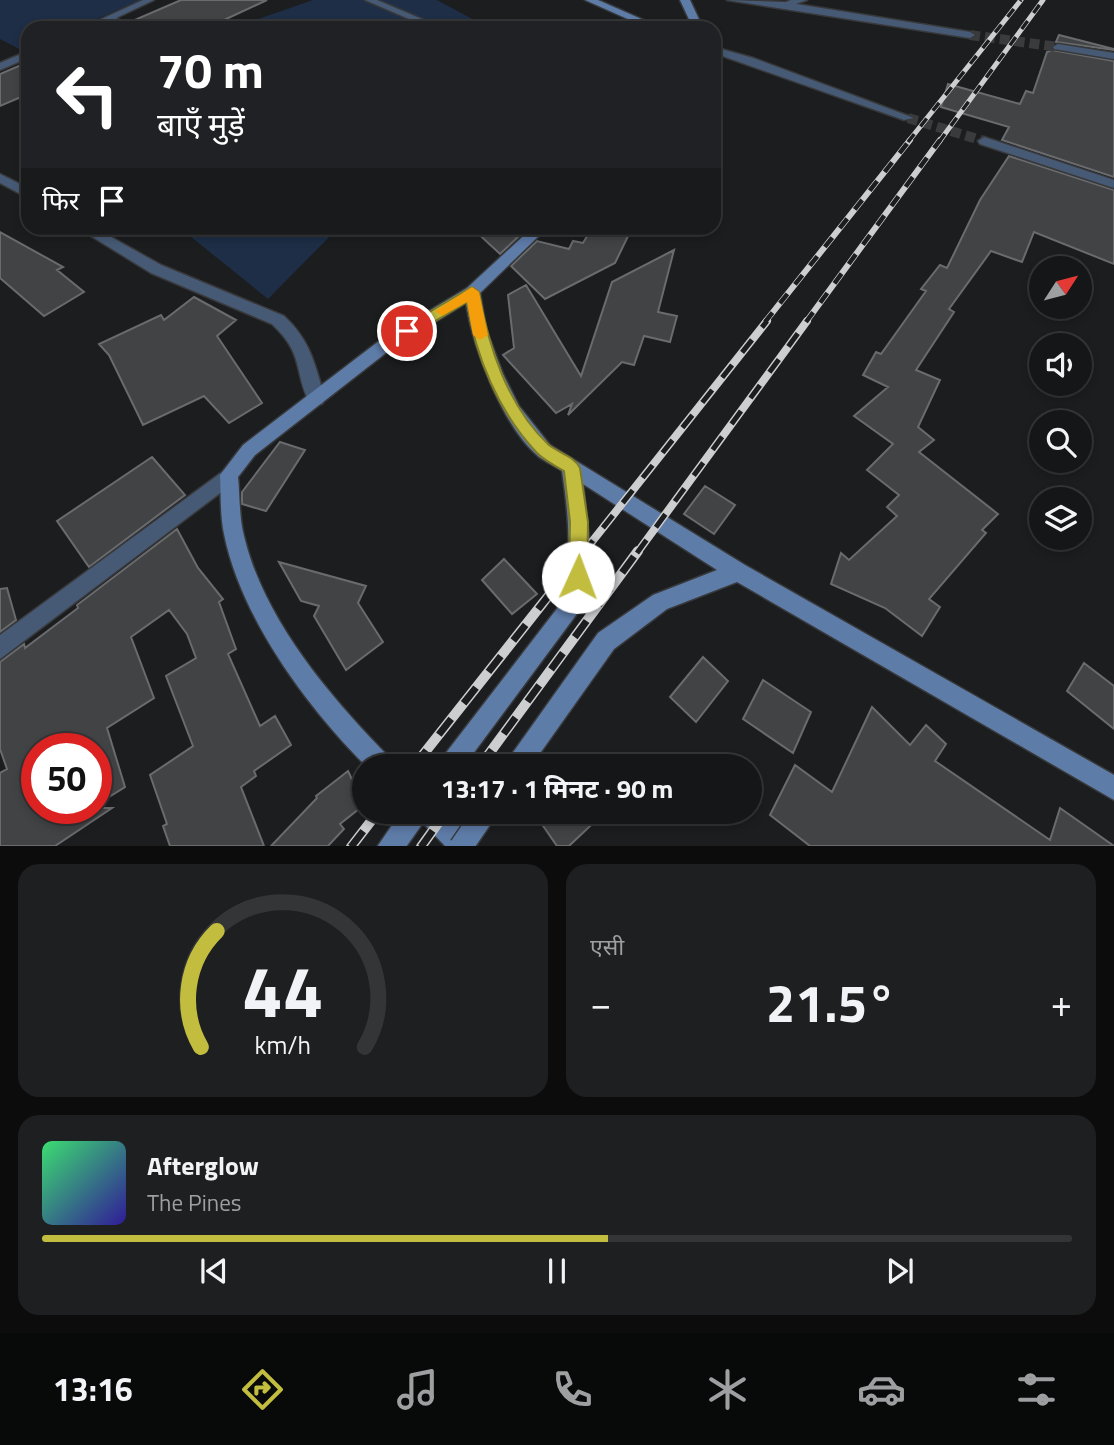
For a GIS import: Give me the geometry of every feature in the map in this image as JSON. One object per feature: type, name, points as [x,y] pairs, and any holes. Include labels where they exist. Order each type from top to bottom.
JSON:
[{"type":"main road","points":[[590,0],[640,21]]},
{"type":"main road","points":[[685,0],[695,21]]},
{"type":"main road","points":[[370,754],[353,737],[272,630],[234,542],[229,475],[249,450],[385,345],[472,292],[533,235]]},
{"type":"main road","points":[[472,292],[478,329],[495,374],[513,411],[544,450],[738,572],[1114,788]]},
{"type":"main road","points":[[459,754],[568,611],[578,577],[580,547],[571,468]]},
{"type":"main road","points":[[526,754],[606,641],[660,602],[738,572]]},
{"type":"main road","points":[[390,846],[407,824]]},
{"type":"main road","points":[[441,824],[463,846],[477,824]]},
{"type":"street","points":[[732,0],[784,5],[970,35]]},
{"type":"street","points":[[784,5],[802,0]]},
{"type":"street","points":[[1058,47],[1114,55]]},
{"type":"street","points":[[721,52],[908,118]]},
{"type":"street","points":[[984,141],[1114,184]]},
{"type":"street","points":[[0,178],[21,190]]},
{"type":"street","points":[[97,235],[156,269],[278,320],[294,335],[299,344],[316,399]]},
{"type":"street","points":[[0,648],[229,475]]},
{"type":"lane","points":[[102,21],[150,0]]},
{"type":"lane","points":[[369,0],[421,21]]},
{"type":"lane","points":[[109,18],[115,21]]},
{"type":"lane","points":[[0,67],[21,57]]},
{"type":"shaded area","points":[[0,0],[141,0],[92,21],[21,21],[21,50],[0,39]]},
{"type":"shaded area","points":[[313,0],[437,0],[476,21],[252,21]]},
{"type":"shaded area","points":[[189,235],[331,235],[268,299]]},
{"type":"building","points":[[181,0],[267,0],[222,21],[132,21]]},
{"type":"building","points":[[1059,35],[1114,49],[1114,50],[1056,42]]},
{"type":"building","points":[[1052,50],[1114,61],[1114,177],[1002,140],[1009,127],[941,107],[948,84],[1020,104],[1026,91],[1033,93],[1047,52]]},
{"type":"building","points":[[21,65],[21,97],[0,106],[0,74]]},
{"type":"building","points":[[1009,156],[1114,190],[1114,264],[1034,232],[1022,262],[991,251],[949,309],[954,312],[916,370],[940,380],[918,427],[934,440],[919,452],[998,514],[982,530],[986,533],[929,599],[940,607],[922,636],[885,608],[831,584],[841,553],[849,560],[897,516],[887,507],[899,495],[867,470],[893,444],[854,416],[888,387],[863,375],[876,352],[881,354],[926,291],[921,289],[940,265],[947,268],[980,200]]},
{"type":"building","points":[[0,232],[63,267],[57,270],[84,292],[44,316],[0,278]]},
{"type":"building","points":[[480,235],[518,237],[500,254]]},
{"type":"building","points":[[588,235],[629,235],[615,263],[545,299],[511,266],[537,241],[569,249],[573,241],[583,243]]},
{"type":"building","points":[[674,250],[658,312],[677,316],[670,342],[644,336],[634,365],[622,362],[568,415],[572,404],[556,413],[503,355],[514,348],[508,295],[526,285],[581,376],[612,282]]},
{"type":"building","points":[[194,297],[236,320],[217,336],[262,403],[229,423],[204,396],[143,425],[109,355],[99,344],[161,315],[164,320]]},
{"type":"building","points":[[280,442],[305,450],[266,511],[242,504],[242,492]]},
{"type":"building","points":[[152,457],[185,495],[89,567],[57,521]]},
{"type":"building","points":[[705,486],[735,505],[714,534],[684,514]]},
{"type":"building","points":[[177,529],[198,568],[223,599],[219,602],[236,649],[228,654],[260,726],[275,716],[291,745],[254,771],[256,776],[241,787],[264,846],[170,846],[163,826],[167,824],[150,775],[193,746],[166,676],[196,658],[187,634],[169,610],[131,637],[154,698],[107,728],[109,733],[21,733],[21,824],[88,824],[55,846],[0,846],[0,773],[7,769],[0,749],[0,662],[24,644],[25,648],[78,608],[77,605]]},
{"type":"building","points":[[504,559],[537,594],[512,614],[482,580]]},
{"type":"building","points":[[279,562],[366,586],[358,603],[383,642],[346,670],[314,616],[319,606],[301,601]]},
{"type":"building","points":[[7,588],[16,620],[0,632],[0,589]]},
{"type":"building","points":[[703,657],[728,681],[696,722],[670,697]]},
{"type":"building","points":[[1084,663],[1114,686],[1114,729],[1067,691]]},
{"type":"building","points":[[763,680],[811,712],[793,753],[743,719]]},
{"type":"building","points":[[872,707],[910,745],[926,725],[946,744],[935,761],[1050,840],[1060,808],[1114,846],[810,846],[770,815],[795,765],[832,792]]},
{"type":"building","points":[[112,744],[125,787],[112,795]]},
{"type":"building","points":[[348,771],[352,780],[352,814],[340,824],[344,829],[328,846],[271,846],[317,798],[316,796]]},
{"type":"building","points":[[542,824],[592,824],[569,846],[557,846]]},
{"type":"tunnel","points":[[970,35],[1058,47]]},
{"type":"tunnel","points":[[908,118],[984,141]]},
{"type":"railway","points":[[908,142],[1021,0]]},
{"type":"railway","points":[[939,142],[1043,0]]},
{"type":"railway","points":[[765,322],[910,140]]},
{"type":"railway","points":[[806,322],[940,140]]},
{"type":"railway","points":[[583,553],[767,321]]},
{"type":"railway","points":[[637,553],[807,321]]},
{"type":"railway","points":[[423,754],[584,551]]},
{"type":"railway","points":[[489,754],[638,551]]},
{"type":"railway","points":[[352,846],[369,824]]},
{"type":"railway","points":[[422,846],[437,824]]},
{"type":"slow traffic","points":[[442,311],[472,292],[480,335]]},
{"type":"route","points":[[407,331],[472,292],[478,329],[513,411],[544,450],[571,468],[579,522],[578,577]]}]
